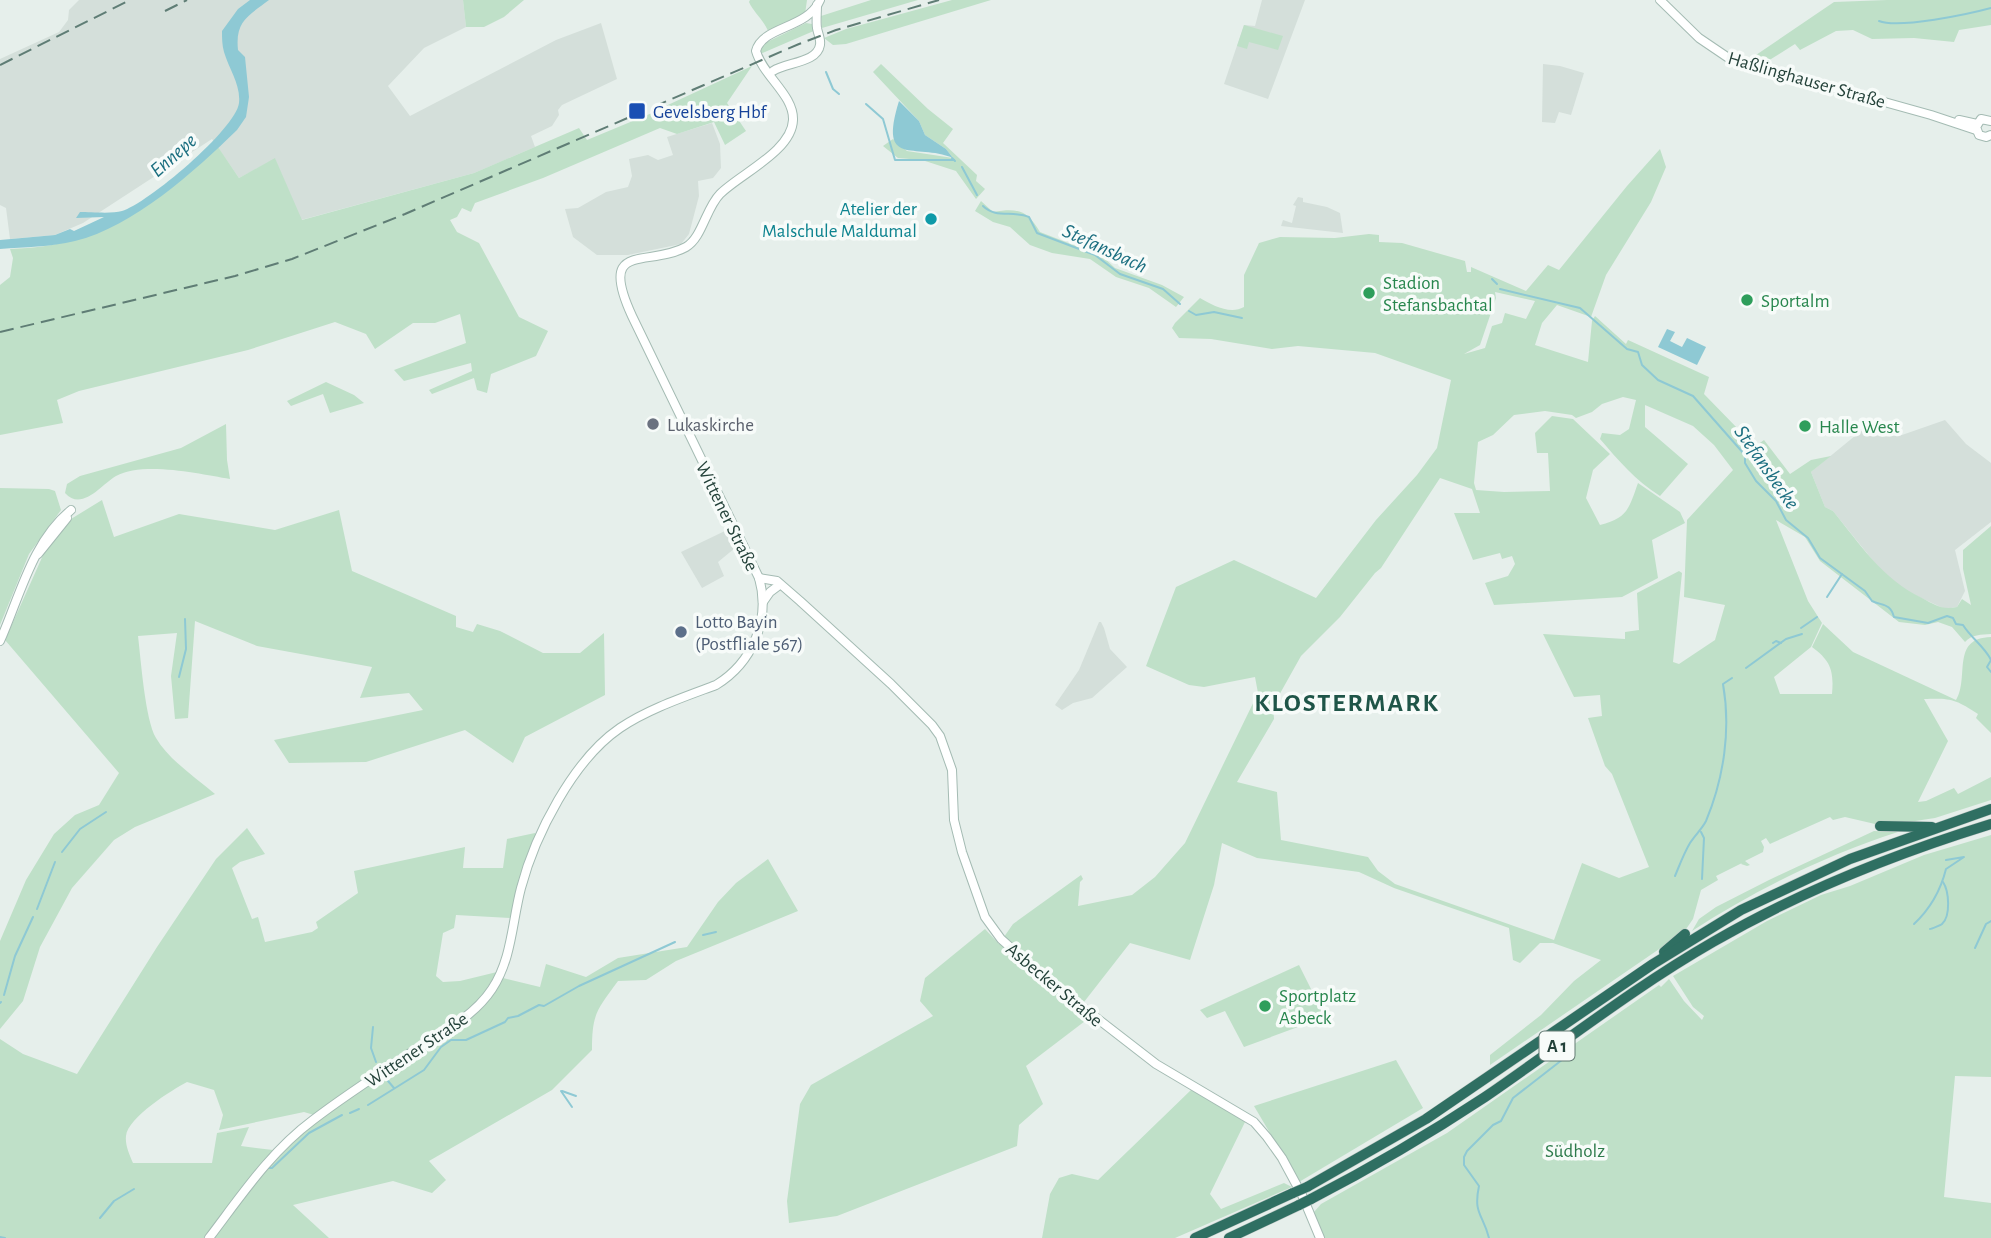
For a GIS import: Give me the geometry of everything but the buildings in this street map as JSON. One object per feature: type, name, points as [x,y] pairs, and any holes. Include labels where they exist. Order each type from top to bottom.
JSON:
[{"type":"highway","name":"A 1","points":[[1195,1238],[1307,1187],[1373,1151],[1436,1112],[1653,964],[1741,910],[1804,879],[1884,845],[1991,809]]},
{"type":"highway","name":"A 1","points":[[1229,1238],[1299,1206],[1442,1124],[1640,988],[1713,942],[1785,904],[1856,872],[1991,824]]},
{"type":"highway","points":[[1880,826],[1940,827]]},
{"type":"highway","points":[[1965,832],[1991,831]]},
{"type":"highway","points":[[1653,964],[1685,934]]},
{"type":"main road","name":"Haßlinghauser Straße","points":[[1660,0],[1699,38],[1730,59],[1976,127],[1983,137],[1991,135]]},
{"type":"main road","name":"Wittener Straße","points":[[209,1238],[251,1181],[291,1138],[342,1099],[447,1030],[484,1000],[492,990],[505,964],[529,862],[582,765],[601,744],[625,725],[716,685],[736,671],[750,652],[759,628],[763,602],[760,582],[632,316],[622,294],[620,281],[624,267],[632,260],[686,247],[696,235],[716,198],[775,151],[786,138],[792,126],[792,111],[788,99],[773,76],[761,64],[756,51],[761,40],[804,19],[818,3]]},
{"type":"main road","name":"Wittener Straße","points":[[773,76],[793,61],[811,58],[816,53],[820,42],[817,28],[818,3]]},
{"type":"main road","points":[[804,19],[812,21],[817,28]]},
{"type":"main road","points":[[1976,127],[1984,119],[1991,121]]},
{"type":"main road","points":[[0,641],[36,556],[49,532],[71,510],[44,549],[36,556]]},
{"type":"main road","points":[[760,582],[780,586]]},
{"type":"main road","points":[[763,602],[770,592],[780,586]]},
{"type":"main road","name":"Asbecker Straße","points":[[780,586],[891,684],[940,736],[953,770],[954,820],[962,852],[985,917],[1001,939],[1045,978],[1156,1064],[1254,1122],[1282,1158],[1302,1195],[1320,1238]]},
{"type":"shaded area","points":[[79,0],[463,0],[466,27],[424,48],[388,86],[410,116],[556,40],[601,23],[617,79],[562,105],[552,126],[531,136],[535,147],[474,173],[301,220],[275,159],[239,178],[212,139],[83,223],[55,235],[10,239],[6,208],[0,205],[0,59],[59,32],[68,20],[69,10]]},
{"type":"shaded area","points":[[1262,0],[1305,0],[1268,99],[1224,84],[1244,25],[1255,26]]},
{"type":"shaded area","points":[[1543,64],[1584,73],[1571,115],[1559,112],[1555,123],[1542,122]]},
{"type":"shaded area","points":[[712,123],[720,144],[721,168],[713,178],[698,181],[699,196],[689,234],[681,244],[628,255],[597,255],[573,237],[565,209],[578,208],[606,192],[628,187],[632,176],[629,159],[648,155],[658,160],[673,155],[667,137]]},
{"type":"shaded area","points":[[1298,197],[1303,198],[1303,202],[1340,213],[1343,233],[1281,226],[1283,220],[1292,223],[1296,206],[1293,205]]},
{"type":"shaded area","points":[[1945,420],[1966,444],[1991,463],[1991,522],[1955,550],[1965,591],[1957,607],[1945,609],[1904,590],[1879,568],[1833,511],[1825,507],[1811,472],[1861,431],[1882,437],[1902,435]]},
{"type":"shaded area","points":[[727,530],[735,548],[718,562],[724,576],[702,588],[681,552]]},
{"type":"shaded area","points":[[1099,622],[1104,628],[1110,649],[1127,667],[1092,698],[1073,703],[1062,710],[1055,705],[1079,670]]},
{"type":"green space","points":[[463,0],[524,0],[504,17],[484,27],[466,27]]},
{"type":"green space","points":[[750,0],[807,0],[805,14],[769,33],[751,6]]},
{"type":"green space","points":[[871,0],[918,0],[822,28],[821,16]]},
{"type":"green space","points":[[952,0],[991,0],[846,44],[833,45],[824,38],[846,29]]},
{"type":"green space","points":[[1991,0],[1991,25],[1959,30],[1954,42],[1914,38],[1872,39],[1853,30],[1836,31],[1800,50],[1795,44],[1763,64],[1756,55],[1834,2]]},
{"type":"green space","points":[[806,23],[812,24],[816,30],[760,54],[761,45]]},
{"type":"green space","points":[[1244,25],[1283,36],[1278,50],[1249,42],[1247,49],[1237,46]]},
{"type":"green space","points":[[881,64],[953,129],[943,143],[977,175],[976,181],[985,189],[976,199],[956,171],[922,160],[898,158],[883,146],[893,139],[907,151],[953,158],[946,149],[925,135],[919,121],[873,72]]},
{"type":"green space","points":[[752,66],[727,103],[746,131],[725,145],[714,122],[677,134],[660,128],[543,178],[475,203],[471,212],[462,208],[457,217],[450,220],[457,232],[479,243],[519,317],[548,331],[536,356],[491,374],[487,393],[477,390],[474,378],[432,394],[429,390],[472,371],[471,363],[404,381],[394,370],[466,343],[460,314],[435,323],[413,323],[375,349],[366,334],[335,322],[248,350],[79,391],[57,400],[63,423],[0,435],[0,285],[10,277],[13,258],[10,249],[44,246],[100,231],[148,204],[218,147],[239,178],[275,158],[302,220],[474,173],[579,128],[587,140],[652,113],[654,115],[657,110]]},
{"type":"green space","points":[[1660,149],[1666,167],[1651,202],[1606,275],[1591,317],[1557,305],[1542,323],[1535,345],[1588,362],[1592,321],[1595,316],[1626,344],[1628,340],[1709,377],[1704,394],[1740,431],[1750,450],[1764,440],[1790,474],[1811,460],[1831,456],[1811,472],[1825,507],[1833,511],[1883,571],[1908,590],[1935,605],[1957,607],[1962,599],[1971,605],[1963,569],[1963,550],[1991,526],[1991,634],[1974,636],[1965,642],[1952,627],[1938,622],[1925,625],[1899,622],[1820,561],[1805,537],[1776,520],[1808,601],[1822,623],[1811,647],[1774,677],[1780,694],[1832,694],[1830,667],[1812,647],[1823,624],[1853,652],[1956,700],[1962,681],[1963,661],[1970,644],[1978,639],[1991,637],[1991,733],[1976,718],[1978,714],[1964,705],[1947,699],[1924,699],[1948,741],[1918,802],[1954,788],[1958,794],[1991,777],[1991,800],[1935,818],[1902,823],[1875,824],[1845,817],[1833,820],[1830,817],[1770,844],[1766,838],[1761,841],[1763,852],[1745,861],[1750,865],[1742,863],[1716,876],[1718,880],[1701,890],[1693,919],[1684,932],[1490,1065],[1490,1055],[1541,1015],[1574,981],[1601,960],[1553,943],[1540,943],[1520,963],[1513,960],[1509,928],[1394,888],[1359,872],[1257,858],[1222,843],[1214,885],[1190,960],[1130,943],[1084,1002],[1089,1018],[1026,1066],[1043,1104],[1019,1125],[1017,1146],[837,1216],[789,1223],[787,1201],[800,1104],[811,1085],[933,1016],[920,1001],[925,978],[985,929],[999,944],[1013,924],[1081,875],[1083,879],[1080,882],[1078,906],[1132,895],[1155,877],[1185,843],[1258,693],[1255,677],[1204,687],[1189,685],[1146,666],[1176,587],[1234,560],[1316,598],[1376,520],[1417,475],[1437,448],[1451,380],[1375,353],[1298,346],[1272,349],[1211,339],[1179,338],[1172,328],[1175,323],[1200,298],[1227,310],[1244,307],[1244,275],[1259,243],[1280,237],[1335,238],[1379,235],[1379,242],[1402,243],[1465,261],[1467,272],[1471,272],[1471,267],[1526,291],[1548,265],[1559,270]],"holes":[[[1495,292],[1535,301],[1526,319],[1505,313],[1502,323],[1492,326],[1485,348],[1464,354],[1480,345],[1496,298]],[[1623,397],[1636,400],[1629,429],[1620,435],[1602,433],[1600,439],[1635,477],[1660,496],[1688,464],[1645,427],[1645,405],[1693,426],[1714,445],[1733,470],[1687,520],[1684,597],[1725,605],[1715,640],[1679,664],[1673,662],[1682,573],[1679,571],[1637,593],[1639,630],[1625,632],[1625,639],[1543,634],[1574,697],[1600,695],[1602,716],[1588,718],[1605,766],[1612,774],[1649,867],[1619,878],[1582,863],[1554,940],[1395,884],[1378,871],[1368,857],[1281,840],[1277,792],[1237,782],[1274,719],[1273,706],[1301,656],[1340,617],[1381,568],[1440,478],[1472,489],[1480,513],[1454,513],[1473,560],[1500,553],[1502,559],[1512,556],[1515,564],[1508,576],[1485,583],[1494,605],[1622,597],[1658,578],[1652,540],[1685,523],[1680,512],[1638,483],[1626,511],[1616,519],[1600,525],[1586,498],[1593,470],[1610,454],[1573,419],[1552,416],[1535,433],[1537,453],[1548,453],[1550,491],[1476,490],[1474,483],[1478,442],[1493,435],[1514,415],[1545,411],[1576,418],[1592,412],[1602,404]]]},
{"type":"green space","points":[[981,201],[993,212],[1021,212],[1031,219],[1040,232],[1102,256],[1115,268],[1162,285],[1184,297],[1176,307],[1149,288],[1116,277],[1090,259],[1052,253],[1030,245],[1010,227],[993,222],[975,211]]},
{"type":"green space","points":[[326,382],[354,395],[364,403],[330,413],[323,394],[291,406],[287,401]]},
{"type":"green space","points":[[226,424],[230,479],[172,470],[141,469],[116,476],[85,498],[71,498],[65,493],[67,484],[80,476],[181,448]]},
{"type":"green space","points":[[0,488],[55,491],[61,510],[29,554],[0,625]]},
{"type":"green space","points":[[102,500],[114,537],[179,514],[275,530],[339,510],[352,571],[456,616],[456,627],[473,632],[477,624],[500,631],[543,653],[580,653],[604,633],[605,695],[525,737],[513,763],[465,730],[366,762],[289,763],[274,740],[423,710],[409,693],[360,698],[372,667],[257,646],[195,621],[188,718],[175,719],[171,676],[177,633],[138,636],[146,704],[156,738],[175,761],[215,794],[135,827],[114,840],[72,888],[40,947],[23,1001],[0,1029],[0,941],[26,880],[54,834],[75,815],[99,805],[119,773],[5,640],[44,553],[71,519]]},
{"type":"green space","points":[[247,828],[265,854],[240,862],[232,868],[252,919],[258,917],[265,942],[312,932],[318,928],[316,922],[358,893],[354,871],[465,847],[463,868],[503,868],[507,839],[535,833],[537,836],[512,918],[456,915],[454,928],[443,933],[436,976],[443,982],[460,981],[497,972],[480,999],[465,1013],[314,1115],[304,1112],[219,1130],[223,1115],[214,1090],[187,1082],[171,1091],[134,1121],[126,1136],[133,1163],[212,1163],[217,1133],[249,1127],[241,1146],[273,1150],[205,1238],[0,1238],[0,1039],[23,1054],[77,1074],[216,859]]},
{"type":"green space","points":[[1874,831],[1898,832],[1844,851],[1792,875],[1741,901],[1692,931],[1699,919],[1716,907]]},
{"type":"green space","name":"Südholz","points":[[1991,835],[1991,1077],[1955,1076],[1944,1197],[1991,1203],[1991,1238],[1324,1238],[1314,1212],[1321,1204],[1447,1133],[1669,979],[1684,1001],[1702,1020],[1704,1016],[1693,1007],[1673,976],[1767,921],[1821,895],[1850,886],[1924,855]]},
{"type":"green space","points":[[768,859],[798,911],[676,961],[646,980],[618,981],[597,1012],[592,1050],[552,1090],[429,1161],[446,1180],[432,1193],[393,1181],[293,1205],[329,1238],[213,1238],[251,1187],[291,1142],[316,1121],[493,994],[503,978],[540,987],[546,964],[586,977],[618,958],[687,947],[718,902],[736,883]]},
{"type":"green space","name":"Sportplatz Asbeck","points":[[1299,965],[1325,1017],[1244,1047],[1225,1011],[1207,1018],[1200,1010]]},
{"type":"green space","points":[[1396,1060],[1423,1108],[1299,1182],[1254,1106]]},
{"type":"green space","points":[[1191,1090],[1220,1104],[1245,1122],[1210,1194],[1221,1209],[1284,1183],[1292,1187],[1175,1238],[1042,1238],[1050,1194],[1059,1178],[1072,1174],[1098,1180]]},
{"type":"water","points":[[250,0],[269,0],[244,20],[239,32],[238,50],[245,57],[249,97],[246,117],[237,130],[162,196],[119,224],[75,241],[0,249],[0,240],[55,235],[70,229],[74,231],[104,217],[76,218],[80,212],[122,211],[169,181],[207,147],[234,115],[239,103],[236,83],[223,49],[222,31],[238,9]]},
{"type":"water","points":[[899,101],[919,121],[925,135],[946,149],[953,158],[904,149],[897,145],[893,136]]},
{"type":"water","points":[[1667,329],[1675,332],[1670,341],[1682,347],[1687,338],[1706,347],[1697,365],[1658,347]]},
{"type":"waterway","points":[[1879,21],[1917,22],[1991,8]]},
{"type":"waterway","name":"Stefansbach","points":[[826,72],[833,89],[839,94]]},
{"type":"waterway","name":"Stefansbach","points":[[866,104],[883,119],[895,160],[954,160]]},
{"type":"waterway","name":"Stefansbach","points":[[952,158],[955,161]]},
{"type":"waterway","name":"Stefansbach","points":[[962,167],[977,195]]},
{"type":"waterway","name":"Stefansbach","points":[[983,206],[993,212],[1029,217],[1037,233],[1095,255],[1120,274],[1163,289],[1180,304]]},
{"type":"waterway","name":"Stefansbecke","points":[[1492,279],[1497,284]]},
{"type":"waterway","name":"Stefansbecke","points":[[1500,289],[1580,308],[1627,349],[1638,352],[1642,365],[1658,380],[1693,396],[1745,455],[1745,463],[1756,481],[1776,501],[1786,520],[1808,538],[1820,558],[1865,591],[1872,601],[1888,607],[1894,617],[1928,623],[1947,616],[1953,618],[1956,624],[1963,625],[1988,655],[1991,660],[1987,667],[1991,672]]},
{"type":"waterway","name":"Stefansbach","points":[[1189,311],[1196,315],[1214,312],[1242,318]]},
{"type":"waterway","points":[[1827,597],[1842,574]]},
{"type":"waterway","points":[[1801,628],[1817,617]]},
{"type":"waterway","points":[[179,677],[186,649],[185,619]]},
{"type":"waterway","points":[[1746,668],[1786,639],[1802,634]]},
{"type":"waterway","points":[[1773,643],[1781,643]]},
{"type":"waterway","points":[[1675,876],[1688,847],[1706,821],[1717,788],[1726,736],[1723,684],[1732,678]]},
{"type":"waterway","points":[[62,852],[80,829],[106,812]]},
{"type":"waterway","points":[[1701,832],[1704,838],[1702,879]]},
{"type":"waterway","points":[[1914,924],[1934,898],[1946,869],[1964,857],[1946,860]]},
{"type":"waterway","points":[[37,909],[55,862]]},
{"type":"waterway","points":[[1930,929],[1942,924],[1947,915],[1948,897],[1943,882]]},
{"type":"waterway","points":[[4,995],[15,956],[33,917]]},
{"type":"waterway","points":[[1975,948],[1986,924],[1991,921]]},
{"type":"waterway","points":[[703,935],[716,932]]},
{"type":"waterway","points":[[368,1105],[424,1070],[441,1047],[451,1040],[466,1040],[505,1022],[508,1018],[539,1005],[544,1006],[579,986],[675,942]]},
{"type":"waterway","points":[[373,1027],[371,1048],[376,1062]]},
{"type":"waterway","points":[[1489,1238],[1477,1203],[1479,1186],[1464,1165],[1464,1157],[1493,1125],[1501,1121],[1513,1098],[1567,1056]]},
{"type":"waterway","points":[[388,1081],[394,1088]]},
{"type":"waterway","points":[[561,1091],[572,1107]]},
{"type":"waterway","points":[[562,1091],[576,1096]]},
{"type":"waterway","points":[[350,1113],[359,1109]]},
{"type":"waterway","points":[[268,1168],[272,1168],[309,1133],[342,1115]]},
{"type":"waterway","points":[[100,1218],[114,1201],[134,1189]]},
{"type":"waterway","points":[[0,1237],[5,1238]]},
{"type":"railway","points":[[0,65],[130,0]]},
{"type":"railway","points":[[165,11],[187,0]]},
{"type":"railway","points":[[0,332],[235,276],[292,259],[405,214],[799,44],[836,30],[939,0]]},
{"type":"place","name":"Gevelsberg Hbf","points":[[637,111]]},
{"type":"place","name":"Atelier der Malschule Maldumal","points":[[931,219]]},
{"type":"place","name":"Stadion Stefansbachtal","points":[[1369,293]]},
{"type":"place","name":"Sportalm","points":[[1747,300]]},
{"type":"place","name":"Lukaskirche","points":[[653,424]]},
{"type":"place","name":"Halle West","points":[[1805,426]]},
{"type":"place","name":"Lotto Bayin (Postfliale 567)","points":[[681,632]]},
{"type":"place","name":"Sportplatz Asbeck","points":[[1265,1006]]},
{"type":"district","name":"KLOSTERMARK","points":[[1347,702]]},
{"type":"water label","name":"Ennepe","points":[[173,155]]}]
